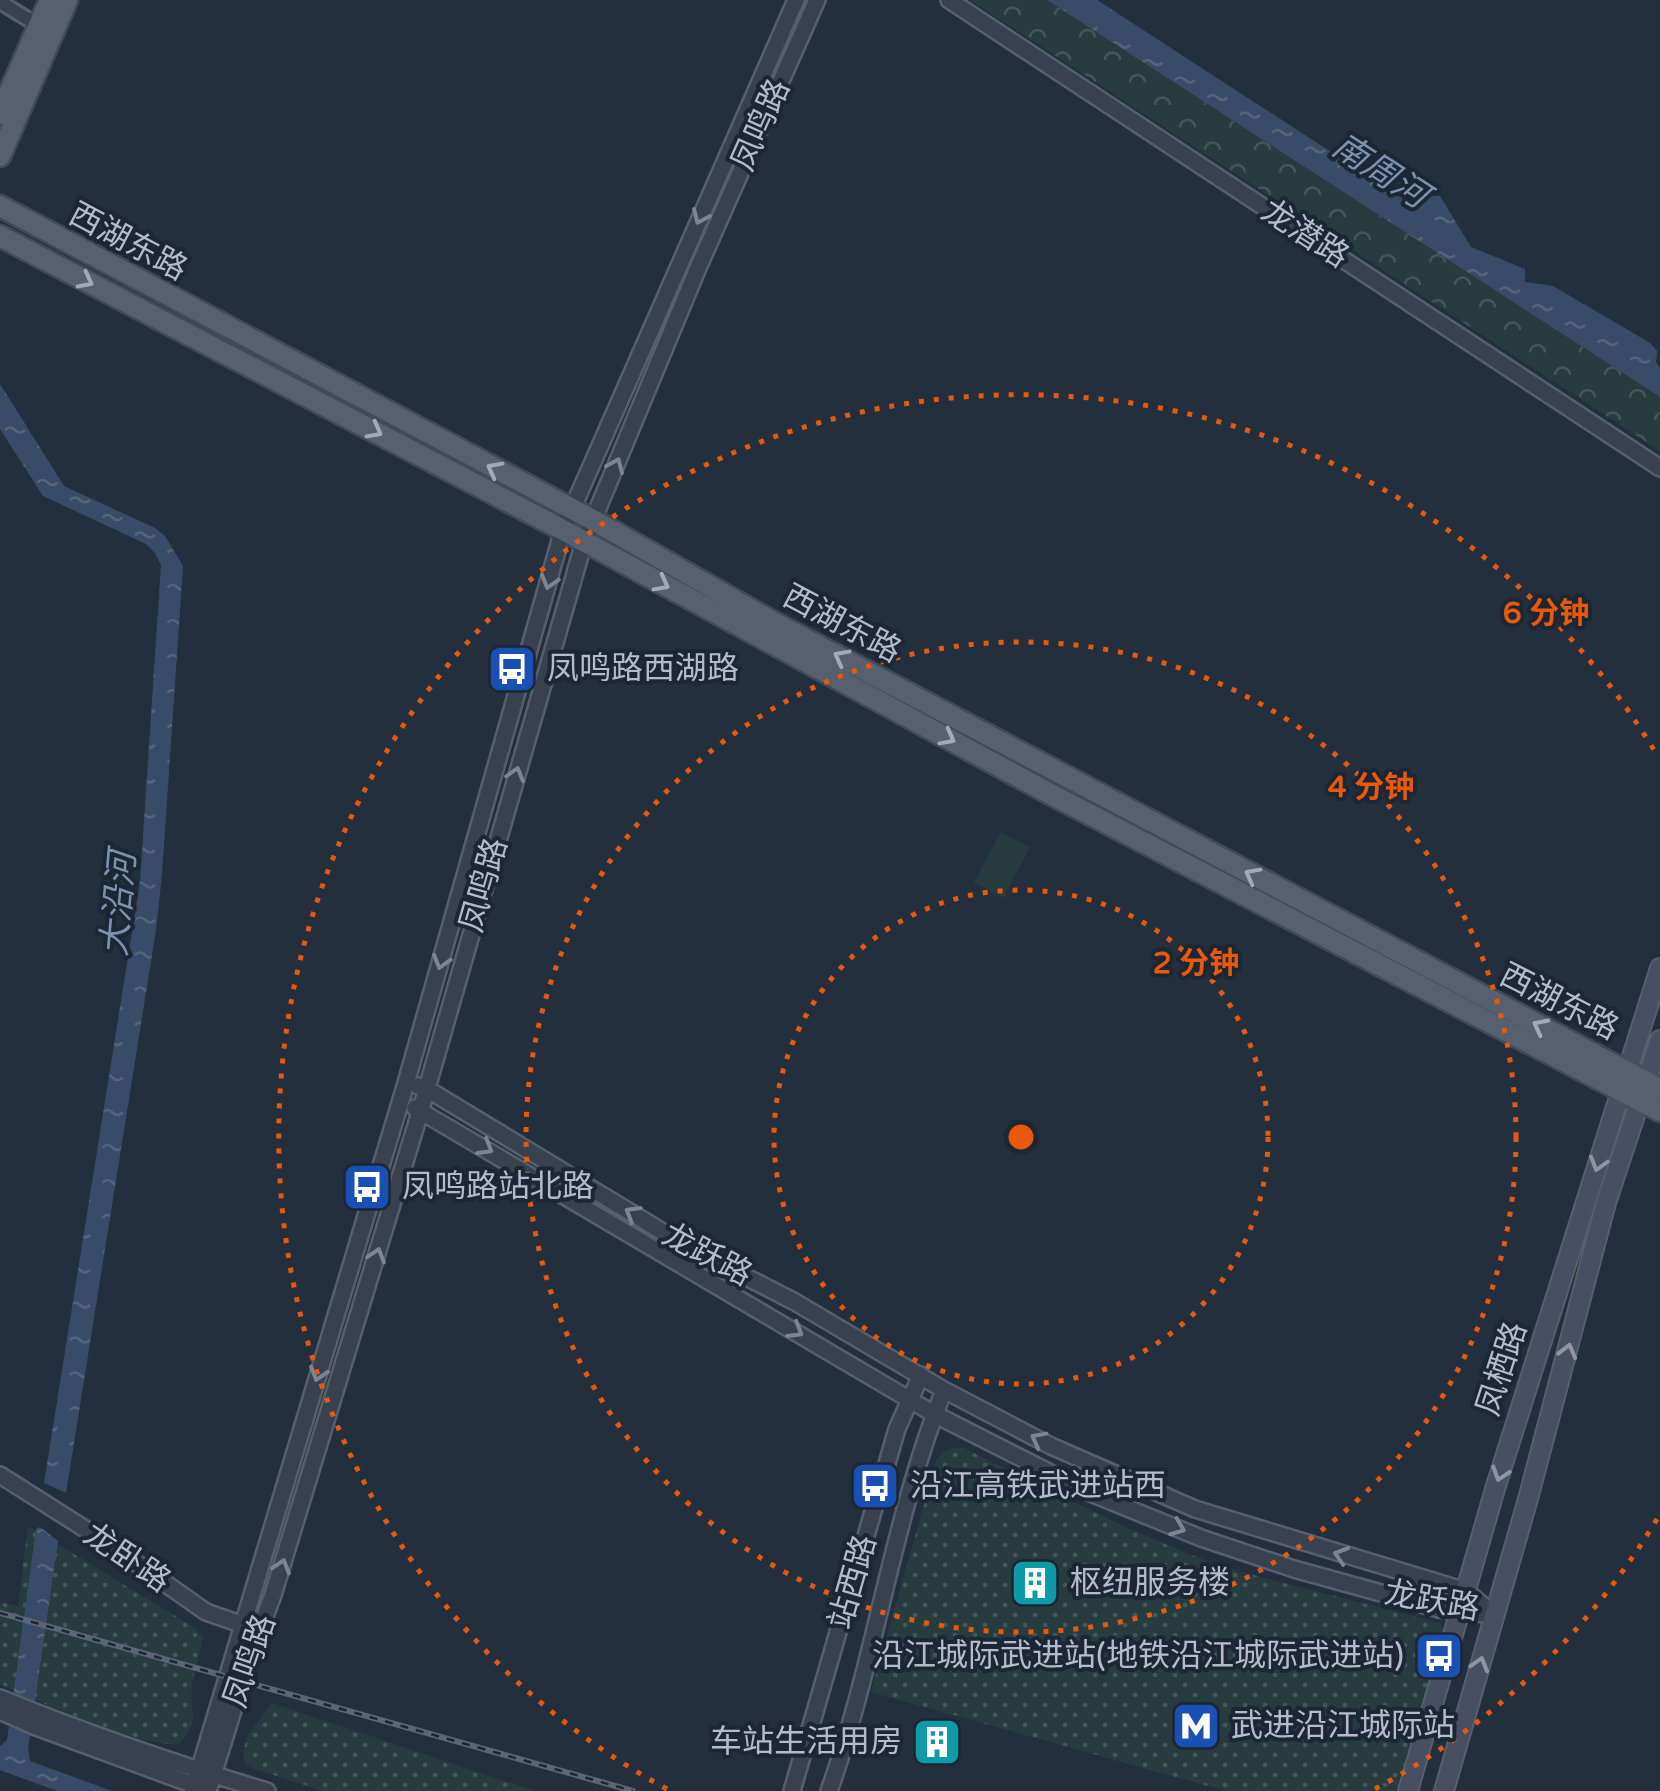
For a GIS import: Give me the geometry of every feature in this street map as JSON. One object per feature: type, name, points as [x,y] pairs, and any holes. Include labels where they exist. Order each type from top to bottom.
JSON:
[{"type":"main road","points":[[0,114],[50,0]]},
{"type":"main road","points":[[0,156],[67,0]]},
{"type":"main road","name":"西湖东路","points":[[0,206],[593,520],[773,622],[1638,1086],[1660,1110]]},
{"type":"main road","name":"西湖东路","points":[[0,236],[564,530],[1043,790],[1638,1086]]},
{"type":"main road","name":"凤栖路","points":[[1444,1791],[1533,1481],[1638,1086],[1660,968]]},
{"type":"main road","name":"凤栖路","points":[[1408,1791],[1466,1591],[1638,1086],[1660,1040]]},
{"type":"street","name":"凤鸣路","points":[[204,1785],[570,510],[796,0]]},
{"type":"street","name":"凤鸣路","points":[[251,1628],[273,1596],[421,1109],[584,542],[698,268],[816,0]]},
{"type":"street","name":"龙潜路","points":[[949,0],[1660,468]]},
{"type":"street","points":[[0,2],[39,26]]},
{"type":"street","name":"龙跃路","points":[[406,1084],[427,1088],[686,1246],[796,1302],[944,1390],[1052,1446],[1195,1509],[1466,1591],[1494,1615]]},
{"type":"street","name":"龙跃路","points":[[400,1104],[421,1109],[934,1414],[1088,1492],[1201,1538],[1294,1568],[1460,1613],[1494,1615]]},
{"type":"street","name":"站西路","points":[[792,1791],[897,1429],[921,1375]]},
{"type":"street","name":"站西路","points":[[829,1791],[866,1673],[886,1574],[944,1390]]},
{"type":"street","name":"龙卧路","points":[[0,1475],[206,1612],[251,1628]]},
{"type":"street","points":[[2,1705],[204,1785],[267,1791]]},
{"type":"green space","points":[[970,0],[1047,0],[1660,397],[1660,451]]},
{"type":"green space","points":[[1001,832],[1030,847],[1003,898],[974,882]]},
{"type":"green space","points":[[962,1447],[1129,1529],[1219,1566],[1440,1623],[1444,1631],[1396,1791],[1226,1791],[871,1692],[937,1459],[948,1449]]},
{"type":"green space","points":[[28,1526],[195,1628],[203,1638],[192,1686],[192,1723],[178,1745],[111,1730],[0,1684],[0,1602],[18,1606]]},
{"type":"green space","points":[[272,1703],[535,1791],[323,1791],[252,1768],[244,1761],[245,1745]]},
{"type":"water","points":[[1047,0],[1097,0],[1408,202],[1440,196],[1471,247],[1525,269],[1525,282],[1553,286],[1650,343],[1657,351],[1660,397]]},
{"type":"water","points":[[0,384],[64,486],[155,528],[165,536],[183,566],[156,930],[66,1493],[44,1483],[140,882],[161,565],[146,544],[43,496],[0,429]]},
{"type":"water","points":[[40,1527],[58,1541],[28,1749],[30,1761],[112,1791],[57,1791],[0,1770],[0,1746],[7,1740],[36,1529]]},
{"type":"railway","points":[[0,1613],[633,1791]]},
{"type":"place","name":"凤鸣路西湖路","points":[[512,669]]},
{"type":"place","name":"凤鸣路站北路","points":[[367,1187]]},
{"type":"place","name":"沿江高铁武进站西","points":[[875,1486]]},
{"type":"place","name":"枢纽服务楼","points":[[1035,1583]]},
{"type":"place","name":"沿江城际武进站(地铁沿江城际武进站)","points":[[1439,1656]]},
{"type":"place","name":"武进沿江城际站","points":[[1196,1726]]},
{"type":"place","name":"车站生活用房","points":[[937,1742]]},
{"type":"water label","name":"南周河","points":[[1380,171]]},
{"type":"water label","name":"大沿河","points":[[119,904]]}]
